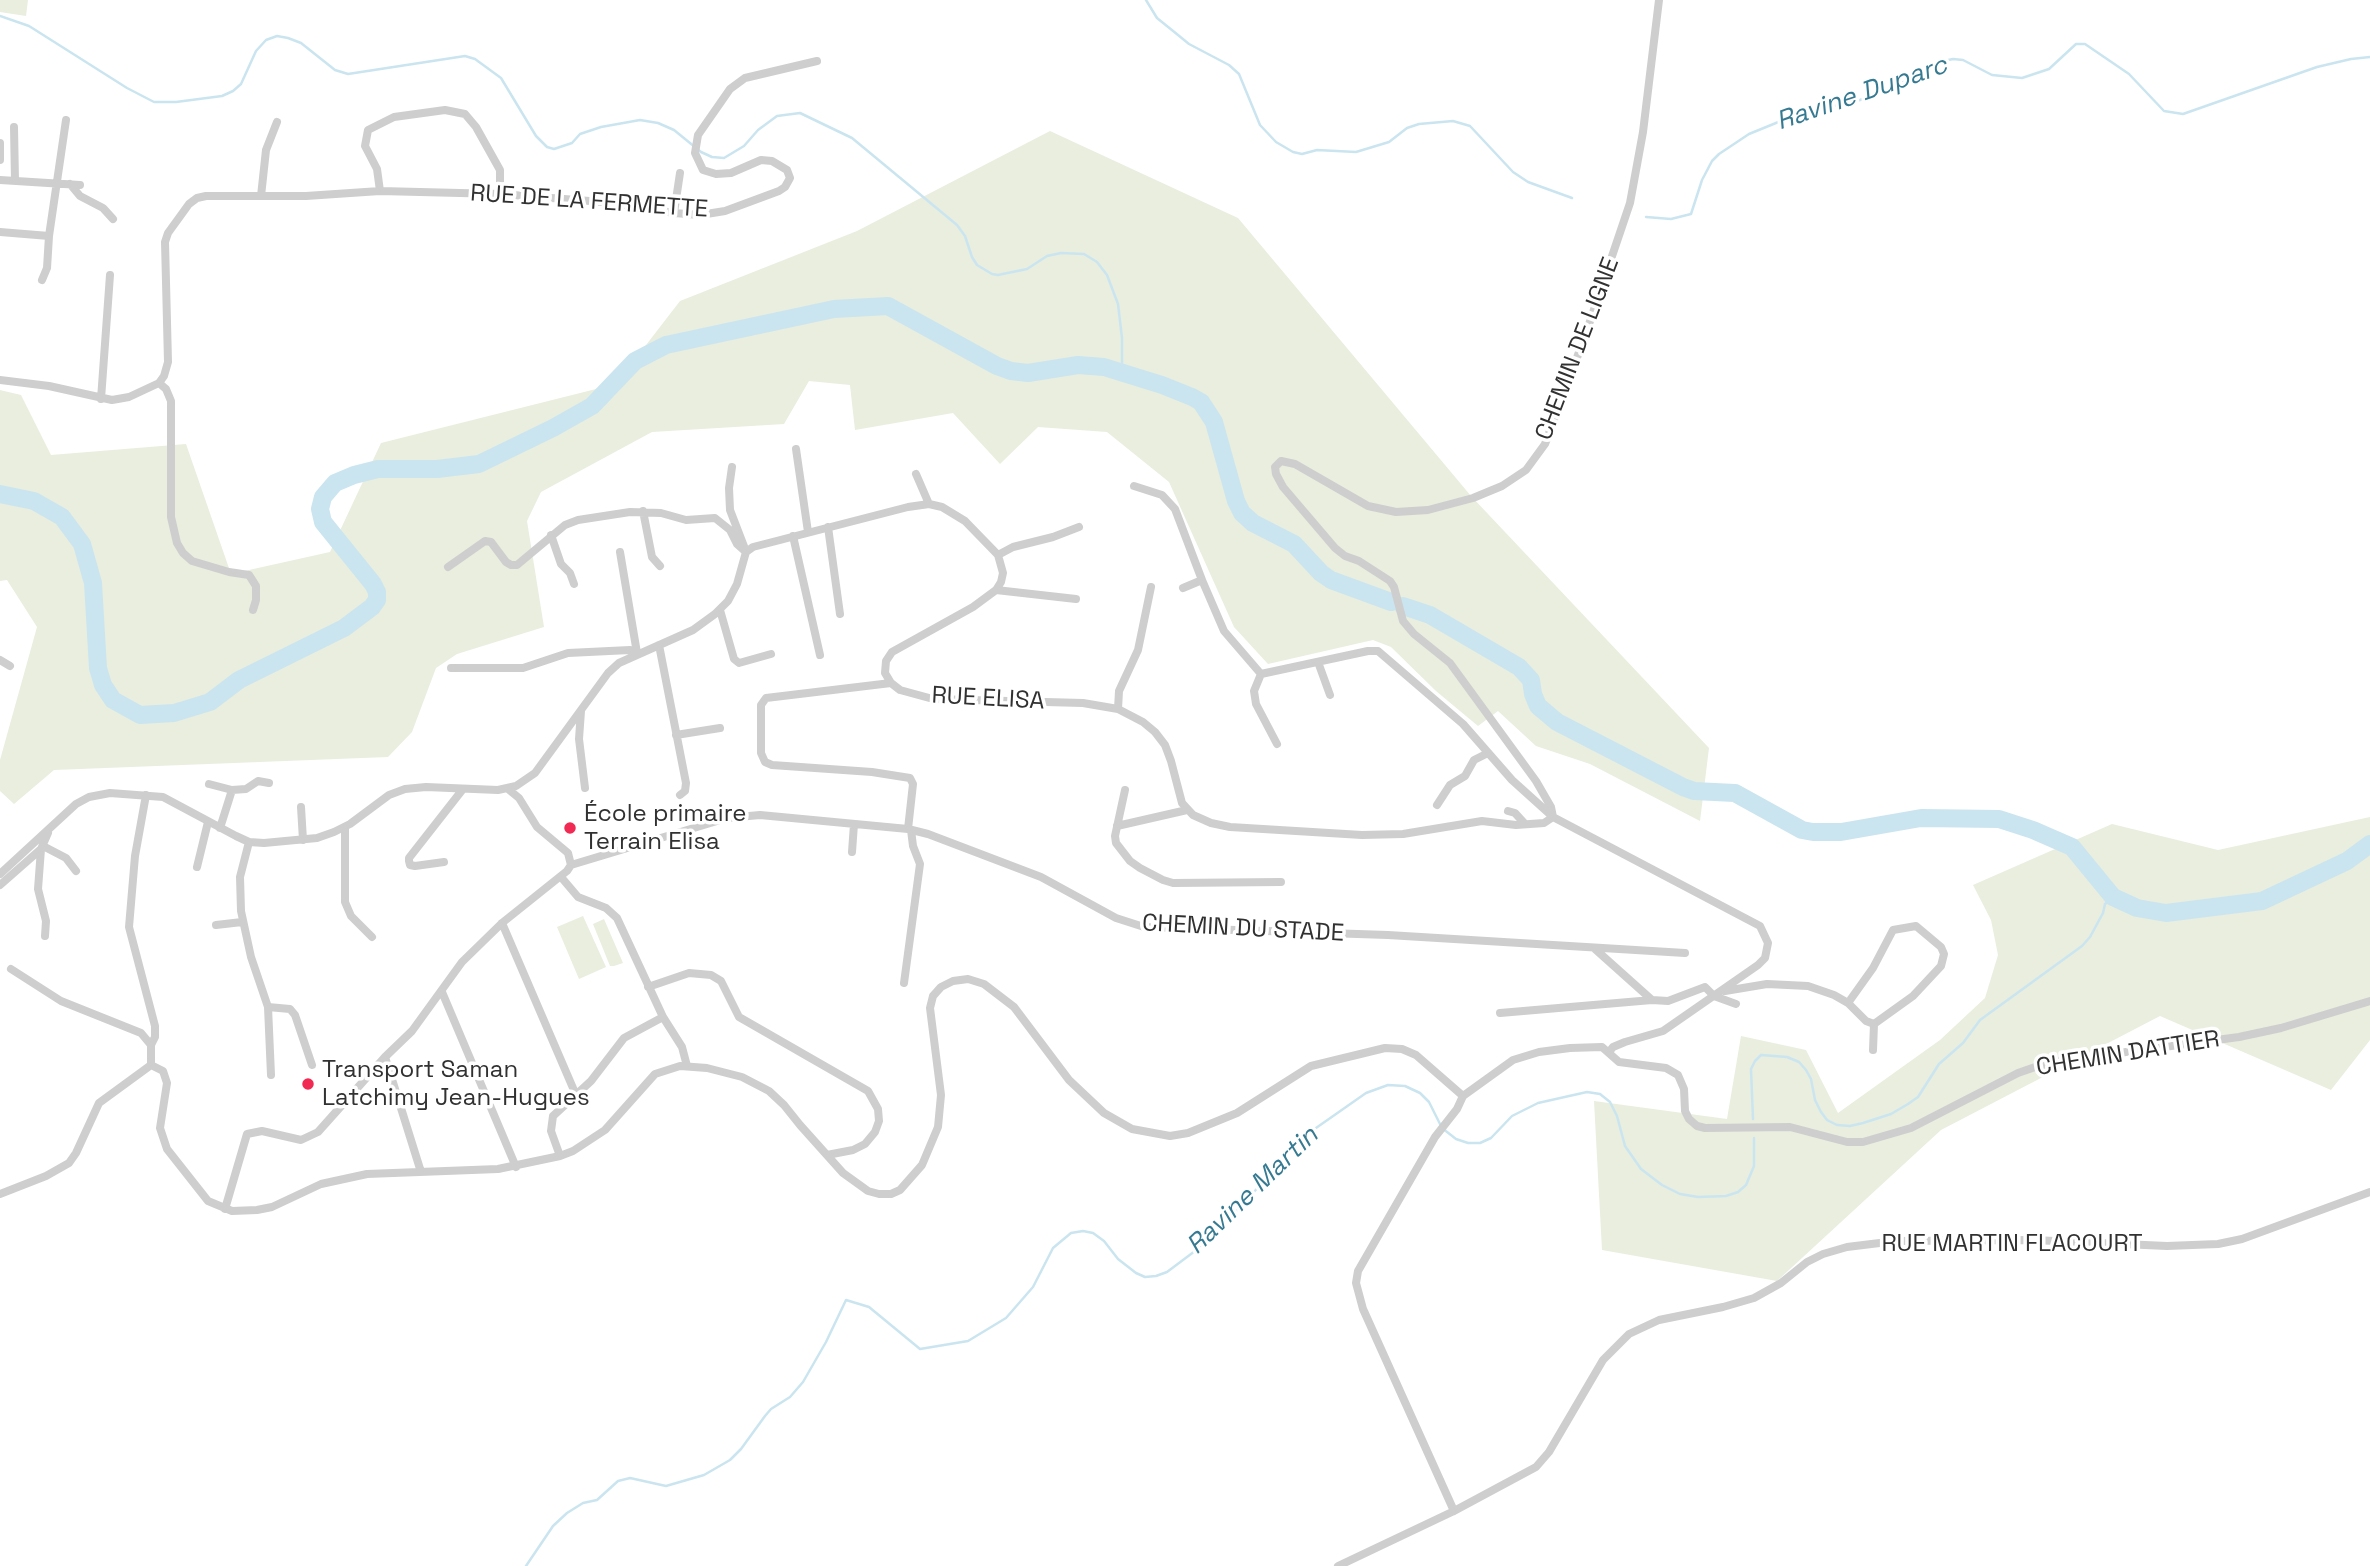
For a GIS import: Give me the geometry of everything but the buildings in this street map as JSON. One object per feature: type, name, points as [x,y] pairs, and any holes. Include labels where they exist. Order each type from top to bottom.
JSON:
[{"type":"street","name":"CHEMIN DE LIGNE","points":[[1553,817],[1551,807],[1536,781],[1450,663],[1414,634],[1403,621],[1390,581],[1335,548],[1283,487],[1275,467],[1281,461],[1295,464],[1368,506],[1396,512],[1428,510],[1473,498],[1502,486],[1526,470],[1545,443],[1590,324],[1630,203],[1643,132],[1659,0]]},
{"type":"street","name":"RUE DE LA FERMETTE","points":[[159,383],[168,362],[164,253],[168,233],[189,204],[197,198],[216,195],[380,191],[500,194],[700,215],[725,211],[779,191],[790,178],[787,170],[772,161],[761,160],[731,173],[716,174],[703,170],[695,149],[698,135],[737,83],[755,75],[817,61]]},
{"type":"street","points":[[380,191],[377,169],[365,146],[369,130],[394,117],[445,110],[465,114],[476,127],[500,170],[500,194]]},
{"type":"street","points":[[42,280],[47,268],[55,183],[66,120]]},
{"type":"street","points":[[261,196],[266,150],[277,122]]},
{"type":"street","points":[[14,127],[16,181]]},
{"type":"street","points":[[0,143],[0,160]]},
{"type":"street","points":[[674,213],[680,173]]},
{"type":"street","points":[[0,180],[80,185]]},
{"type":"street","points":[[70,184],[80,195],[108,212],[113,219]]},
{"type":"street","points":[[0,232],[49,236]]},
{"type":"street","points":[[101,399],[110,275]]},
{"type":"street","points":[[0,380],[49,386],[101,399],[130,397],[159,383],[166,389],[171,401],[171,517],[177,544],[192,561],[249,575],[256,586],[253,610]]},
{"type":"street","points":[[796,449],[808,532]]},
{"type":"street","points":[[0,874],[82,800],[110,793],[163,797],[249,842],[272,843],[317,838],[345,827],[396,791],[426,787],[508,789],[525,782],[535,773],[608,673],[619,663],[693,630],[728,601],[737,584],[746,552],[730,510],[732,467]]},
{"type":"street","points":[[916,474],[929,504]]},
{"type":"street","points":[[1134,486],[1162,495],[1170,501],[1181,522],[1224,631],[1261,674]]},
{"type":"street","points":[[746,552],[765,542],[929,504],[956,514],[998,555],[1003,573],[996,590],[974,607],[892,652],[886,661],[885,673],[891,683],[766,698],[761,705],[761,753],[765,762],[772,765],[872,772],[910,778],[913,783],[910,829],[920,864],[904,983]]},
{"type":"street","points":[[448,567],[485,541],[491,542],[506,562],[517,565],[551,535],[578,520],[643,511],[686,520],[715,519],[730,530],[737,544],[746,552]]},
{"type":"street","points":[[643,511],[652,557],[660,566]]},
{"type":"street","points":[[828,527],[840,614]]},
{"type":"street","points":[[998,555],[1013,547],[1079,527]]},
{"type":"street","points":[[551,535],[561,564],[570,573],[574,584]]},
{"type":"street","points":[[793,536],[820,655]]},
{"type":"street","points":[[620,552],[637,653]]},
{"type":"street","points":[[1183,588],[1202,580]]},
{"type":"street","points":[[1118,709],[1119,691],[1138,650],[1151,587]]},
{"type":"street","points":[[996,590],[1076,598]]},
{"type":"street","points":[[720,610],[734,659],[740,663],[771,654]]},
{"type":"street","points":[[659,645],[686,783],[685,791],[680,795]]},
{"type":"street","points":[[451,668],[523,667],[568,653],[630,650],[637,653]]},
{"type":"street","points":[[1261,674],[1378,651],[1463,724],[1512,780],[1553,817],[1760,926],[1768,943],[1765,958],[1663,1031],[1625,1042],[1613,1047],[1609,1052],[1594,1046],[1539,1052],[1513,1060],[1463,1096],[1457,1109],[1435,1137],[1363,1259],[1356,1283],[1363,1310],[1454,1511]]},
{"type":"street","points":[[0,660],[10,666]]},
{"type":"street","points":[[1318,662],[1330,695]]},
{"type":"street","points":[[1261,674],[1254,691],[1256,704],[1276,744]]},
{"type":"street","name":"RUE ELISA","points":[[891,683],[900,690],[933,699],[1083,703],[1118,709],[1143,722],[1165,745],[1182,803],[1187,810]]},
{"type":"street","points":[[581,709],[579,739],[585,788]]},
{"type":"street","points":[[676,735],[720,728]]},
{"type":"street","points":[[1437,804],[1450,785],[1465,776],[1474,760],[1488,753]]},
{"type":"street","points":[[209,784],[232,790],[246,789],[258,781],[269,783]]},
{"type":"street","points":[[444,862],[415,866],[410,864],[409,858],[463,789]]},
{"type":"street","points":[[225,1209],[247,1134],[262,1130],[301,1140],[313,1136],[412,1031],[462,962],[502,923],[561,877],[571,865],[568,853],[537,827],[519,799],[508,789]]},
{"type":"street","points":[[220,828],[232,790]]},
{"type":"street","points":[[1125,790],[1116,843],[1130,861],[1168,882],[1281,882]]},
{"type":"street","points":[[146,795],[135,856],[129,927],[155,1026],[151,1065]]},
{"type":"street","points":[[301,807],[303,840]]},
{"type":"street","points":[[1117,826],[1187,810],[1210,823],[1230,827],[1362,835],[1403,834],[1482,821],[1544,823],[1553,817]]},
{"type":"street","points":[[1508,811],[1515,813],[1525,824]]},
{"type":"street","name":"CHEMIN DU STADE","points":[[571,865],[727,818],[760,815],[910,829],[1041,877],[1116,918],[1144,927],[1388,934],[1685,953]]},
{"type":"street","points":[[197,867],[208,822]]},
{"type":"street","points":[[852,852],[853,824]]},
{"type":"street","points":[[345,827],[345,902],[351,916],[372,937]]},
{"type":"street","points":[[1230,827],[1237,836]]},
{"type":"street","points":[[45,936],[46,921],[38,889],[42,847],[49,830]]},
{"type":"street","points":[[249,842],[240,877],[242,922],[268,1007],[271,1075]]},
{"type":"street","points":[[42,847],[66,858],[76,871]]},
{"type":"street","points":[[0,885],[42,847]]},
{"type":"street","points":[[561,877],[578,897],[606,908],[617,918],[663,1017],[682,1047],[687,1066]]},
{"type":"street","points":[[216,925],[242,922]]},
{"type":"street","points":[[502,923],[576,1095]]},
{"type":"street","points":[[1848,1003],[1873,968],[1893,930],[1909,926],[1923,929],[1941,947],[1944,954],[1941,966],[1913,996],[1874,1024]]},
{"type":"street","points":[[1595,949],[1652,1000]]},
{"type":"street","points":[[12,984],[15,972],[61,1001],[141,1033],[152,1045]]},
{"type":"street","points":[[648,987],[689,973],[711,975],[721,981],[739,1017],[868,1091],[878,1110],[879,1121],[875,1132],[864,1144],[853,1150],[827,1155]]},
{"type":"street","points":[[151,1065],[163,1071],[167,1083],[160,1128],[167,1149],[201,1195],[216,1206],[241,1212],[272,1207],[303,1191],[341,1178],[383,1171],[421,1172],[516,1167],[560,1157],[605,1130],[655,1074],[672,1067],[687,1066],[742,1077],[769,1091],[785,1105],[843,1173],[868,1191],[891,1194],[910,1181],[922,1165],[933,1143],[940,1113],[939,1078],[930,1008],[933,996],[941,987],[953,981],[968,979],[984,984],[1014,1007],[1069,1080],[1104,1113],[1132,1129],[1170,1136],[1188,1133],[1237,1113],[1311,1066],[1385,1048],[1402,1049],[1416,1055],[1463,1096]]},
{"type":"street","points":[[1718,994],[1767,985],[1797,984],[1819,989],[1848,1003],[1866,1021],[1874,1024]]},
{"type":"street","points":[[1500,1013],[1652,1000],[1668,1001],[1705,987],[1736,1004]]},
{"type":"street","points":[[442,992],[516,1167]]},
{"type":"street","name":"CHEMIN DATTIER","points":[[1609,1052],[1619,1062],[1666,1069],[1678,1075],[1684,1089],[1685,1111],[1697,1126],[1790,1126],[1847,1142],[1863,1142],[1911,1128],[2018,1073],[2038,1066],[2239,1037],[2281,1028],[2370,1001]]},
{"type":"street","points":[[268,1007],[290,1009],[295,1015],[312,1065]]},
{"type":"street","points":[[560,1157],[551,1131],[551,1120],[590,1081],[624,1038],[663,1017]]},
{"type":"street","points":[[1873,1050],[1874,1024]]},
{"type":"street","points":[[385,1057],[421,1172]]},
{"type":"street","points":[[0,1194],[46,1176],[69,1163],[99,1103],[151,1065]]},
{"type":"street","name":"RUE MARTIN FLACOURT","points":[[1338,1566],[1524,1475],[1543,1460],[1602,1360],[1629,1334],[1659,1320],[1754,1298],[1823,1254],[1864,1244],[1910,1241],[2023,1240],[2178,1246],[2218,1244],[2242,1239],[2370,1192]]},
{"type":"shaded area","points":[[0,0],[28,0],[26,16],[0,12]]},
{"type":"shaded area","points":[[1050,131],[1238,218],[1471,496],[1709,748],[1700,821],[1590,764],[1536,746],[1498,711],[1478,726],[1436,691],[1391,647],[1373,640],[1268,664],[1234,627],[1169,482],[1107,432],[1038,427],[1000,464],[953,413],[855,430],[850,385],[809,381],[784,424],[652,432],[541,492],[527,521],[544,627],[457,654],[436,668],[412,732],[388,757],[54,770],[14,804],[0,791],[0,760],[37,627],[7,580],[0,581],[0,390],[21,395],[51,455],[186,444],[231,574],[330,552],[381,443],[616,384],[680,301],[857,231]]},
{"type":"shaded area","points":[[2370,817],[2370,1040],[2331,1090],[2160,1016],[1941,1130],[1777,1281],[1602,1250],[1594,1101],[1727,1119],[1741,1036],[1806,1050],[1838,1113],[1940,1040],[1985,998],[1998,955],[1991,920],[1973,885],[2112,824],[2218,850]]},
{"type":"shaded area","points":[[583,916],[606,967],[579,979],[557,927]]},
{"type":"shaded area","points":[[604,919],[623,963],[614,966],[610,966],[593,924]]},
{"type":"waterway","name":"Ravine Duparc","points":[[1146,0],[1157,18],[1189,44],[1229,65],[1239,74],[1260,125],[1276,142],[1293,152],[1356,152],[1389,142],[1407,128],[1419,124],[1453,121],[1470,126],[1513,172],[1528,182],[1572,198]]},
{"type":"waterway","points":[[0,16],[29,26],[154,102],[222,96],[233,91],[241,84],[256,51],[266,40],[277,36],[301,43],[335,70],[348,74],[465,56],[475,59],[501,78],[536,136],[547,147],[554,149],[572,143],[580,134],[640,120],[658,123],[674,130],[701,152],[724,158],[744,146],[758,130],[777,116],[800,113],[852,138],[957,225],[965,236],[977,265],[992,274],[1027,269],[1047,256],[1061,253],[1084,254],[1097,262],[1107,275],[1118,304],[1122,372]]},
{"type":"waterway","name":"Ravine Duparc","points":[[1646,217],[1671,219],[1691,214],[1702,180],[1712,161],[1749,134],[1798,114],[1860,100],[1953,59],[1963,60],[1992,75],[2022,78],[2049,69],[2076,44],[2085,44],[2129,74],[2164,111],[2183,114],[2317,67],[2370,57]]},
{"type":"waterway","points":[[0,494],[34,501],[62,517],[82,544],[93,583],[98,668],[103,685],[113,700],[140,715],[174,713],[210,702],[239,680],[344,628],[372,607],[377,600],[373,584],[323,522],[320,509],[323,497],[335,483],[378,469],[437,469],[479,464],[592,406],[635,361],[666,345],[834,309],[888,306],[997,366],[1011,371],[1028,373],[1078,365],[1104,367],[1162,385],[1201,402],[1214,422],[1236,501],[1242,513],[1253,523],[1294,544],[1331,580],[1391,602]]},
{"type":"waterway","points":[[1403,606],[1430,615],[1519,667],[1531,680],[1538,706],[1557,722],[1683,787],[1694,791],[1735,793],[1802,830],[1841,832],[1921,818],[1999,819],[2072,847],[2113,897],[2137,908],[2166,913],[2262,901],[2347,861],[2370,844]]},
{"type":"waterway","name":"Ravine Martin","points":[[1753,1119],[1751,1069],[1761,1055],[1787,1057],[1799,1062],[1811,1079],[1815,1100],[1821,1112],[1827,1120],[1837,1125],[1863,1123],[1891,1114],[1908,1104],[1918,1097],[1939,1064],[1963,1043],[1980,1020],[2082,946],[2090,937],[2105,904],[2113,897]]},
{"type":"waterway","name":"Ravine Martin","points":[[526,1566],[553,1526],[567,1513],[583,1503],[597,1500],[618,1481],[630,1478],[666,1486],[704,1475],[730,1460],[771,1409],[790,1397],[803,1382],[846,1300],[869,1307],[920,1349],[968,1341],[1006,1318],[1033,1287],[1053,1248],[1071,1233],[1093,1233],[1104,1241],[1118,1259],[1145,1277],[1167,1272],[1226,1222],[1265,1180],[1278,1161],[1306,1135],[1366,1093],[1388,1085],[1405,1086],[1420,1093],[1429,1102],[1442,1128],[1456,1139],[1468,1143],[1480,1143],[1491,1138],[1512,1116],[1538,1103],[1587,1092],[1600,1094],[1610,1102],[1617,1116],[1625,1146],[1641,1169],[1662,1185],[1680,1194],[1698,1197],[1726,1196],[1738,1192],[1746,1185],[1754,1166],[1754,1138]]},
{"type":"place","name":"École primaire Terrain Elisa","points":[[570,828]]},
{"type":"place","name":"Transport Saman Latchimy Jean-Hugues","points":[[308,1084]]}]
